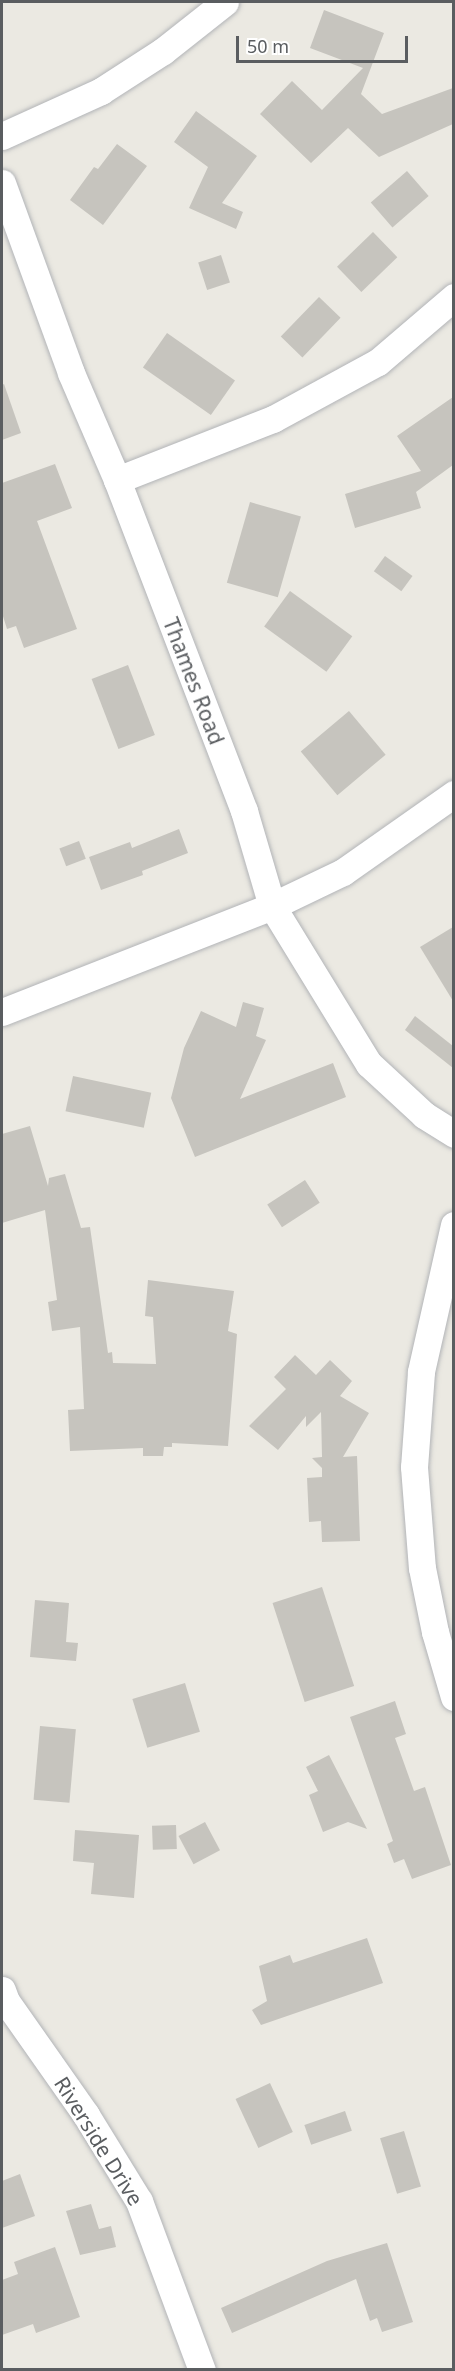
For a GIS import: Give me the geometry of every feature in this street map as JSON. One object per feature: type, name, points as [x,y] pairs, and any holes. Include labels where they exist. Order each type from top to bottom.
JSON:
[{"type":"street","points":[[2,136],[101,91],[163,51],[225,2]]},
{"type":"street","name":"Thames Road","points":[[2,183],[71,373],[117,480],[244,811],[272,906],[369,1064],[424,1115],[453,1134]]},
{"type":"street","points":[[117,480],[273,419],[367,368],[378,362],[453,297]]},
{"type":"street","points":[[2,1011],[272,906],[343,872],[453,794]]},
{"type":"street","points":[[453,1225],[421,1372],[414,1467],[422,1568],[444,1629],[453,1697]]},
{"type":"street","name":"Riverside Drive","points":[[2,1990],[6,2001],[86,2115],[139,2201],[202,2370]]},
{"type":"building","points":[[324,10],[384,33],[361,94],[382,114],[453,88],[453,124],[379,157],[348,128],[311,163],[260,114],[292,81],[322,110],[363,68],[310,48]]},
{"type":"building","points":[[196,111],[257,156],[222,203],[243,212],[236,229],[189,208],[208,167],[174,142]]},
{"type":"building","points":[[117,144],[147,166],[103,225],[70,200],[94,167],[98,169]]},
{"type":"building","points":[[407,171],[429,196],[392,227],[371,202]]},
{"type":"building","points":[[373,232],[397,257],[361,292],[337,267]]},
{"type":"building","points":[[221,255],[230,283],[207,290],[198,262]]},
{"type":"building","points":[[319,297],[341,318],[302,357],[281,337]]},
{"type":"building","points":[[167,333],[235,381],[211,415],[143,367]]},
{"type":"building","points":[[4,384],[21,433],[2,440],[2,385]]},
{"type":"building","points":[[453,397],[453,465],[416,492],[421,508],[355,528],[345,494],[421,471],[397,436]]},
{"type":"building","points":[[55,464],[72,508],[37,521],[77,629],[24,648],[16,626],[7,629],[2,613],[2,483]]},
{"type":"building","points":[[250,502],[301,517],[278,597],[227,583]]},
{"type":"building","points":[[385,556],[413,576],[401,591],[374,571]]},
{"type":"building","points":[[290,591],[352,636],[326,672],[264,627]]},
{"type":"building","points":[[128,665],[155,735],[118,749],[92,679]]},
{"type":"building","points":[[349,711],[386,755],[337,795],[301,751]]},
{"type":"building","points":[[179,829],[188,853],[142,871],[143,875],[101,890],[89,857],[130,842],[132,848]]},
{"type":"building","points":[[79,841],[86,859],[66,866],[59,849]]},
{"type":"building","points":[[453,927],[453,1001],[420,947]]},
{"type":"building","points":[[243,1002],[264,1008],[256,1036],[266,1040],[240,1099],[333,1063],[346,1097],[195,1157],[171,1098],[184,1048],[201,1011],[236,1027]]},
{"type":"building","points":[[415,1016],[453,1046],[453,1068],[405,1030]]},
{"type":"building","points":[[73,1076],[151,1093],[144,1128],[66,1111]]},
{"type":"building","points":[[30,1126],[48,1186],[49,1178],[65,1174],[81,1228],[90,1227],[108,1353],[112,1352],[113,1363],[156,1364],[153,1317],[145,1316],[148,1280],[234,1291],[228,1331],[237,1334],[228,1446],[172,1443],[172,1447],[164,1447],[163,1456],[143,1456],[143,1448],[70,1451],[68,1410],[84,1409],[80,1327],[52,1331],[48,1302],[57,1300],[45,1210],[2,1223],[2,1134]]},
{"type":"building","points":[[305,1180],[320,1203],[282,1227],[267,1205]]},
{"type":"building","points":[[295,1355],[316,1375],[330,1360],[352,1381],[340,1396],[369,1413],[343,1457],[357,1456],[360,1541],[322,1542],[321,1521],[309,1522],[307,1478],[322,1477],[322,1468],[312,1458],[322,1457],[321,1412],[306,1427],[306,1416],[278,1450],[249,1426],[286,1389],[274,1377]]},
{"type":"building","points":[[322,1587],[354,1686],[305,1702],[273,1603]]},
{"type":"building","points":[[35,1600],[69,1603],[66,1642],[78,1643],[76,1661],[30,1657]]},
{"type":"building","points":[[185,1683],[200,1732],[147,1748],[132,1699]]},
{"type":"building","points":[[395,1701],[406,1734],[395,1738],[414,1791],[425,1787],[451,1865],[412,1879],[404,1859],[394,1863],[387,1844],[393,1841],[350,1717]]},
{"type":"building","points":[[40,1726],[76,1729],[69,1803],[34,1800]]},
{"type":"building","points":[[329,1755],[367,1829],[348,1822],[323,1832],[309,1795],[318,1791],[306,1767]]},
{"type":"building","points":[[205,1822],[220,1850],[194,1864],[179,1836]]},
{"type":"building","points":[[176,1825],[177,1849],[153,1850],[152,1826]]},
{"type":"building","points":[[75,1830],[139,1835],[134,1898],[91,1894],[94,1863],[73,1861]]},
{"type":"building","points":[[367,1938],[383,1983],[261,2025],[252,2010],[267,2001],[259,1966],[290,1955],[293,1963]]},
{"type":"building","points":[[270,2083],[293,2132],[258,2148],[236,2099]]},
{"type":"building","points":[[345,2111],[352,2131],[311,2145],[304,2125]]},
{"type":"building","points":[[404,2131],[421,2186],[397,2194],[380,2138]]},
{"type":"building","points":[[20,2174],[35,2216],[2,2228],[2,2181]]},
{"type":"building","points":[[91,2204],[99,2229],[111,2226],[116,2247],[80,2255],[66,2211]]},
{"type":"building","points":[[387,2243],[413,2322],[382,2332],[377,2318],[370,2321],[356,2279],[232,2333],[221,2308],[327,2261]]},
{"type":"building","points":[[55,2247],[80,2317],[36,2333],[33,2324],[2,2335],[2,2280],[18,2274],[14,2262]]}]
